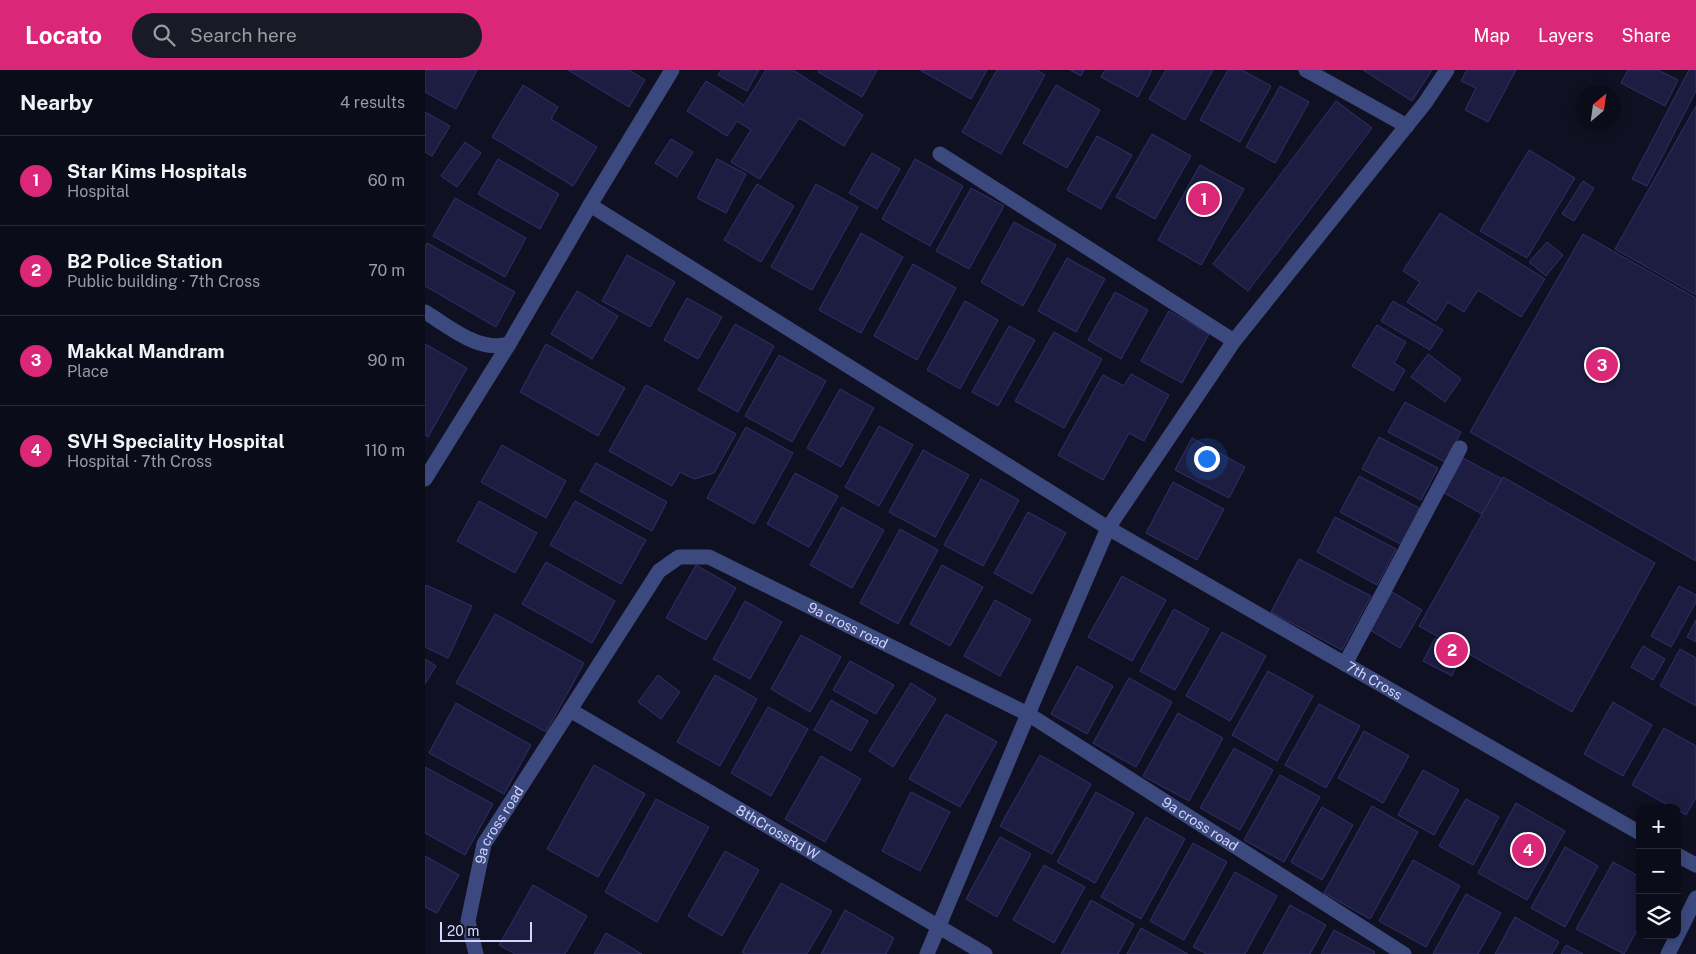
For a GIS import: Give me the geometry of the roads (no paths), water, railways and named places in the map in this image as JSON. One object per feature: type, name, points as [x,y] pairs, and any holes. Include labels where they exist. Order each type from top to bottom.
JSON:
[{"type":"street","points":[[425,479],[509,344],[672,70]]},
{"type":"street","points":[[1306,70],[1407,126]]},
{"type":"street","points":[[927,954],[1108,528],[1234,341],[1407,126],[1447,70]]},
{"type":"street","points":[[940,154],[1234,341]]},
{"type":"street","name":"7th Cross","points":[[590,205],[1108,528],[1636,831]]},
{"type":"street","points":[[425,312],[480,344],[491,347],[509,344]]},
{"type":"street","points":[[1345,664],[1460,448]]},
{"type":"street","name":"9a cross road","points":[[476,954],[468,921],[484,844],[659,571],[679,557],[709,557],[1028,714],[1404,954]]},
{"type":"street","name":"8thCrossRd W","points":[[570,710],[985,954]]},
{"type":"street","points":[[1681,857],[1696,865]]},
{"type":"street","points":[[1668,954],[1696,898]]},
{"type":"place","name":"Star Kims Hospitals","points":[[1204,199]]},
{"type":"place","name":"Makkal Mandram","points":[[1602,365]]},
{"type":"place","name":"B2 Police Station","points":[[1452,650]]},
{"type":"place","name":"SVH Speciality Hospital","points":[[1528,850]]}]
